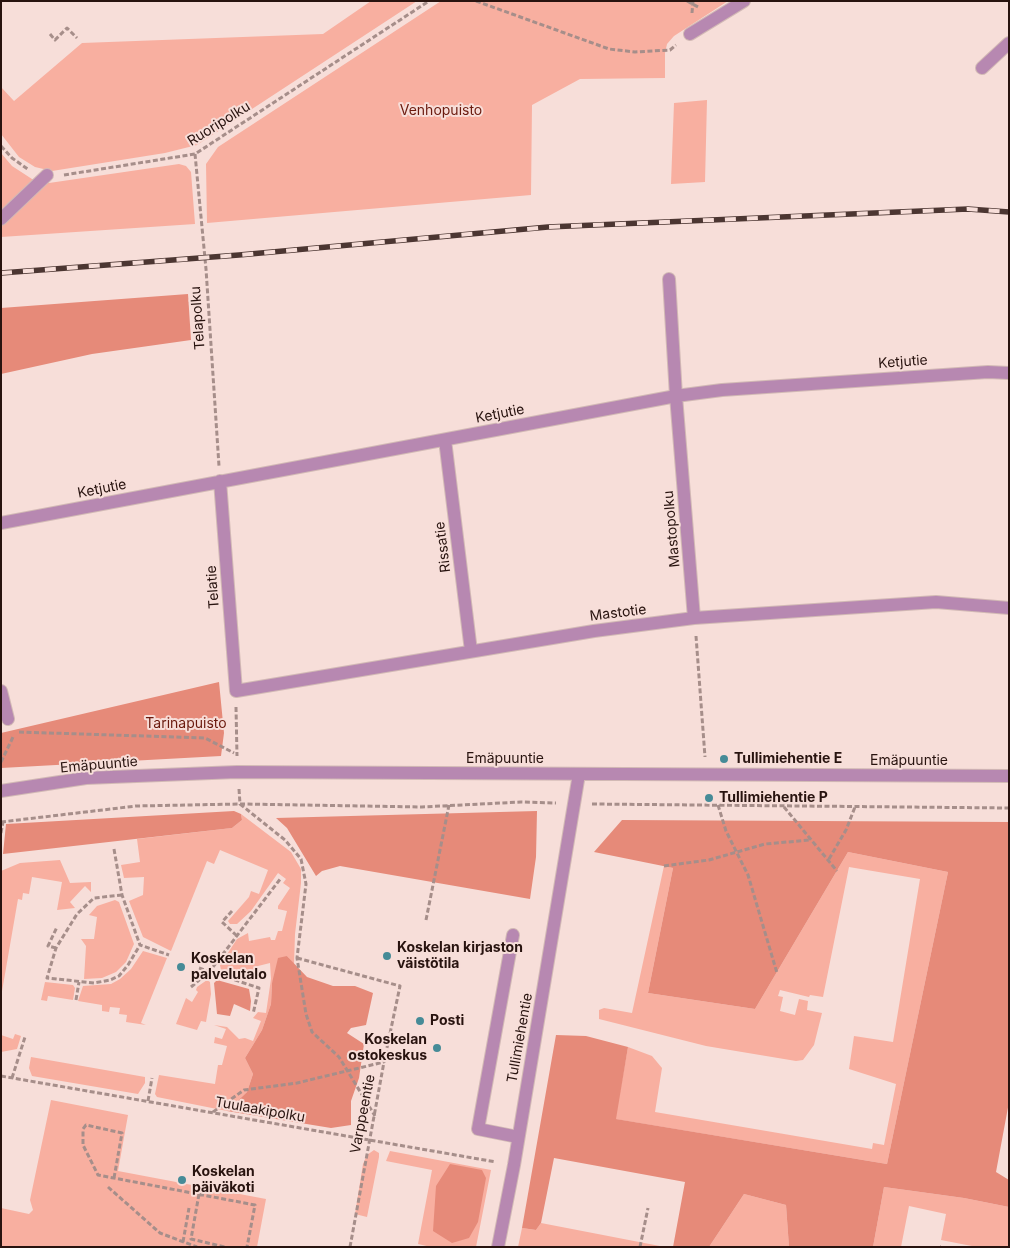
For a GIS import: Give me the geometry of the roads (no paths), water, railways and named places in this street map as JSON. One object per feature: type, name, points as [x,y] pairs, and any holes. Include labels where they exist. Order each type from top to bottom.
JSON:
[{"type":"street","points":[[690,34],[744,1]]},
{"type":"street","points":[[982,68],[1009,43]]},
{"type":"street","points":[[1,219],[47,175]]},
{"type":"street","name":"Mastopolku","points":[[669,279],[676,396],[694,618]]},
{"type":"street","name":"Ketjutie","points":[[1,523],[676,396],[722,390],[988,372],[1009,373]]},
{"type":"street","name":"Rissatie","points":[[445,440],[471,651]]},
{"type":"street","name":"Telatie","points":[[220,481],[236,692]]},
{"type":"street","name":"Mastotie","points":[[236,692],[594,631],[694,618],[936,602],[1009,608]]},
{"type":"street","points":[[1,691],[8,719]]},
{"type":"street","name":"Emäpuuntie","points":[[1,791],[86,778],[237,772],[1009,776]]},
{"type":"street","name":"Tullimiehentie","points":[[498,1247],[514,1165],[579,774]]},
{"type":"street","points":[[513,935],[478,1129],[518,1137]]},
{"type":"railway","points":[[1,273],[239,255],[548,227],[968,209],[1009,212]]},
{"type":"place","name":"Tullimiehentie E","points":[[724,759]]},
{"type":"place","name":"Tullimiehentie P","points":[[709,798]]},
{"type":"place","name":"Koskelan kirjaston väistötila","points":[[387,956]]},
{"type":"place","name":"Koskelan palvelutalo","points":[[181,967]]},
{"type":"place","name":"Posti","points":[[420,1021]]},
{"type":"place","name":"Koskelan ostokeskus","points":[[437,1048]]},
{"type":"place","name":"Koskelan päiväkoti","points":[[182,1180]]},
{"type":"park label","name":"Venhopuisto","points":[[441,111]]},
{"type":"park label","name":"Tarinapuisto","points":[[186,724]]}]
